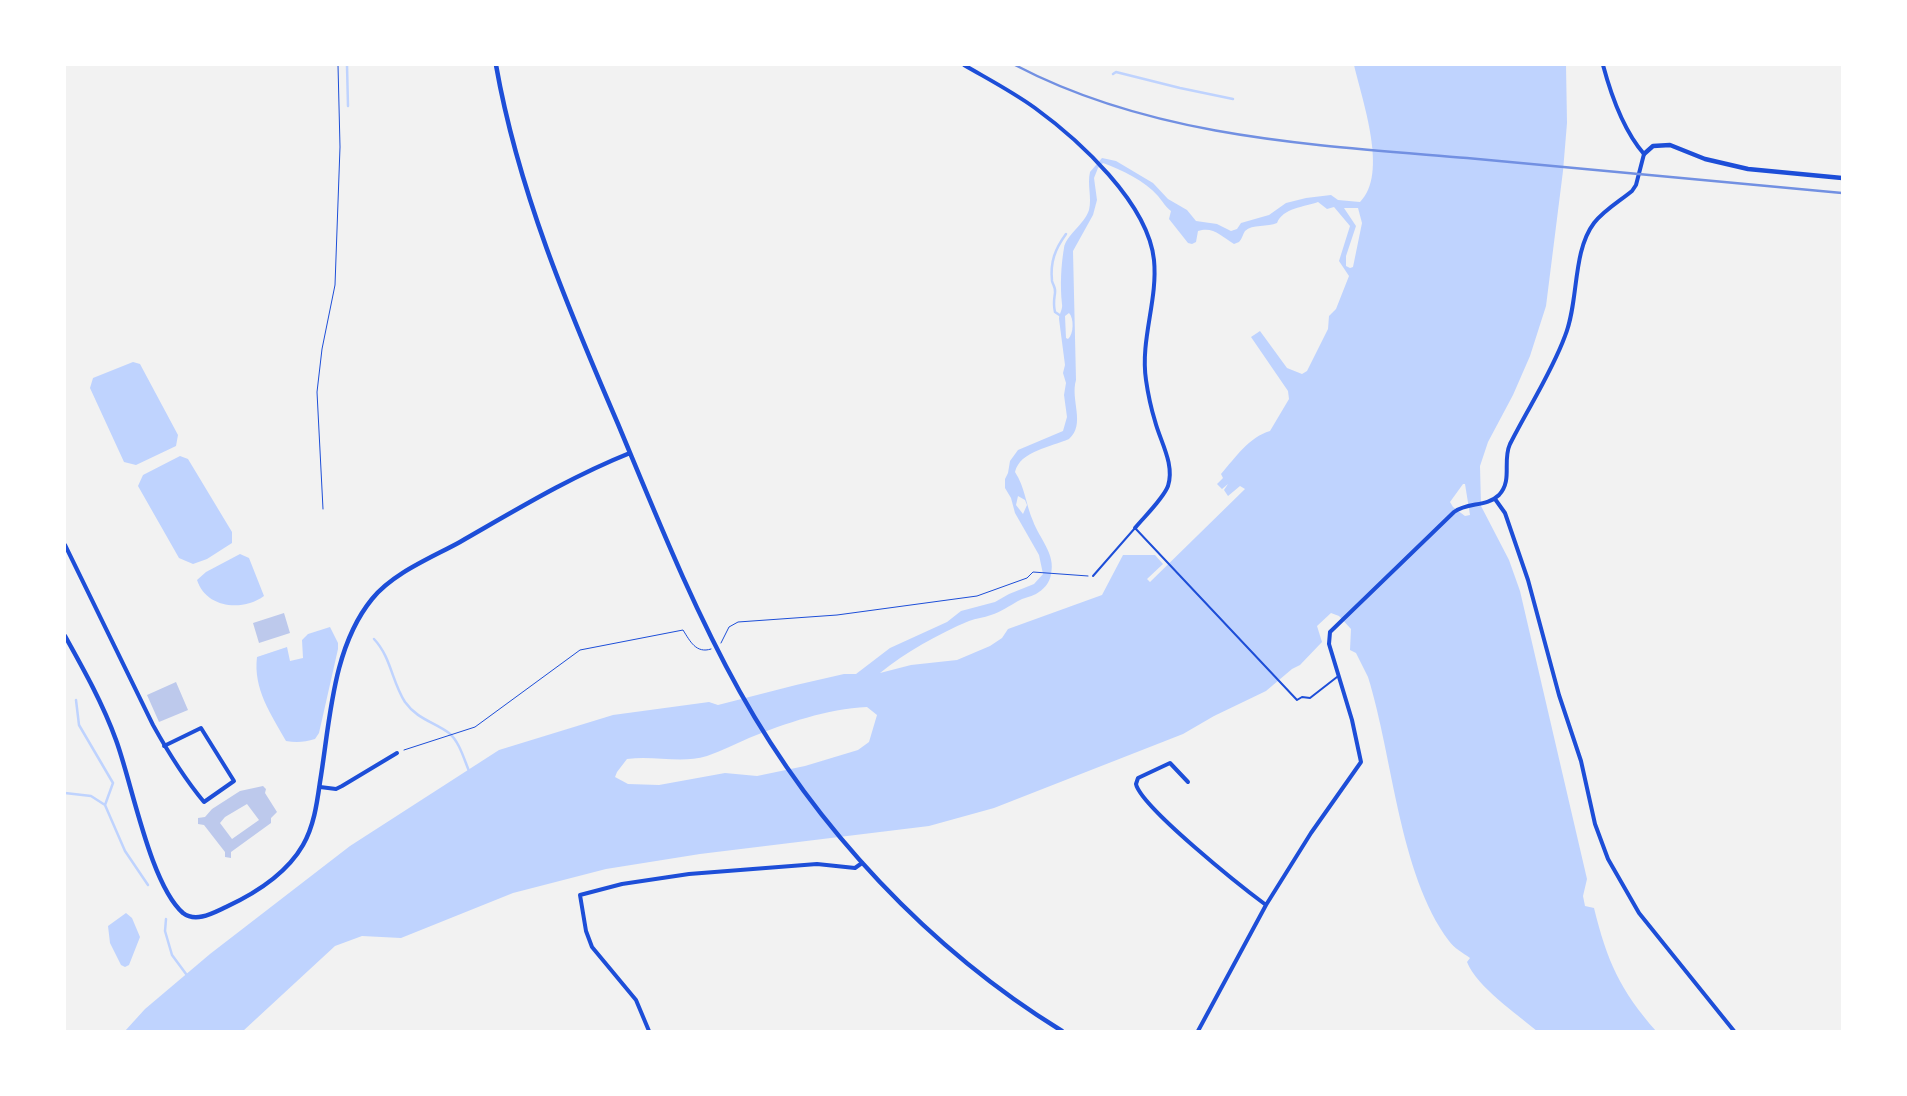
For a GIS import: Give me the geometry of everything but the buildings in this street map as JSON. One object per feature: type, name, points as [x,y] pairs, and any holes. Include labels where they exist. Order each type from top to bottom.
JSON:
[{"type":"street","points":[[496,65],[518,164],[538,224],[593,366],[708,631],[742,696],[776,751],[828,822],[862,863],[942,942],[1019,1002],[1062,1031]]},
{"type":"street","points":[[964,65],[1034,108],[1093,159],[1138,216],[1149,238],[1154,258],[1153,300],[1146,346],[1145,370],[1155,422],[1170,472],[1164,493],[1135,528]]},
{"type":"street","points":[[1603,65],[1619,109],[1635,143],[1644,154]]},
{"type":"street","points":[[1198,1031],[1266,905],[1311,833],[1362,762],[1328,639],[1330,632],[1460,507],[1495,499],[1503,490],[1507,479],[1510,445],[1548,378],[1568,331],[1582,250],[1588,232],[1598,218],[1634,188],[1644,154],[1653,146],[1670,145],[1719,164],[1748,169],[1842,178]]},
{"type":"street","points":[[65,636],[111,727],[152,858],[170,895],[186,915],[204,917],[228,906],[262,886],[294,859],[309,833],[320,787],[336,690],[346,646],[366,607],[380,590],[406,572],[551,490],[630,453]]},
{"type":"street","points":[[1495,499],[1505,512],[1528,580],[1559,695],[1581,762],[1595,824],[1608,859],[1639,913],[1734,1031]]},
{"type":"street","points":[[65,544],[164,746],[184,778],[204,802],[234,780],[201,728],[164,746]]},
{"type":"street","points":[[320,787],[336,789],[397,754]]},
{"type":"street","points":[[1188,782],[1170,763],[1138,778],[1136,784],[1142,795],[1189,842],[1224,873],[1266,905]]},
{"type":"street","points":[[649,1031],[636,1000],[592,947],[586,931],[580,895],[622,884],[689,874],[817,864],[856,868],[862,863]]},
{"type":"lane","points":[[1093,576],[1135,528],[1297,700],[1302,697],[1310,698],[1339,676]]},
{"type":"path","points":[[323,509],[318,392],[322,349],[335,285],[340,146],[338,65]]},
{"type":"path","points":[[732,624],[837,615],[977,596],[1027,578],[1032,572],[1093,576]]},
{"type":"path","points":[[397,754],[453,736],[484,722],[580,650],[683,630],[692,644],[702,651]]},
{"type":"water","points":[[1354,65],[1566,65],[1567,123],[1546,306],[1530,356],[1513,395],[1488,442],[1480,466],[1481,506],[1509,560],[1520,591],[1587,879],[1583,896],[1585,906],[1594,908],[1604,944],[1616,974],[1633,1002],[1656,1031],[1537,1031],[1498,1000],[1479,981],[1467,962],[1470,958],[1449,941],[1432,914],[1419,883],[1399,814],[1377,709],[1368,677],[1356,653],[1350,650],[1351,629],[1339,616],[1331,613],[1317,626],[1322,642],[1300,665],[1292,669],[1266,691],[1214,716],[1183,734],[994,808],[929,826],[700,854],[606,869],[513,893],[401,938],[362,936],[335,946],[243,1031],[125,1031],[145,1009],[210,954],[350,846],[499,750],[613,715],[709,702],[718,705],[844,674],[856,674],[890,648],[947,622],[961,611],[995,602],[1034,584],[1043,574],[1039,555],[1015,513],[1011,498],[1005,488],[1005,479],[1010,461],[1018,450],[1063,431],[1067,417],[1064,395],[1066,383],[1063,373],[1065,365],[1059,319],[1062,306],[1062,261],[1065,243],[1089,210],[1090,172],[1102,158],[1116,161],[1153,183],[1168,199],[1187,210],[1196,221],[1217,224],[1231,231],[1237,229],[1241,223],[1269,215],[1286,203],[1306,198],[1331,195],[1338,200],[1360,202],[1368,190],[1372,174],[1373,156],[1367,116]],"holes":[[[1103,163],[1140,181],[1153,191],[1171,211],[1169,219],[1188,243],[1192,244],[1196,242],[1198,231],[1213,231],[1234,244],[1239,242],[1248,229],[1277,223],[1289,211],[1318,202],[1327,209],[1334,207],[1350,226],[1339,261],[1349,276],[1336,309],[1329,316],[1328,329],[1307,371],[1302,374],[1287,368],[1260,331],[1251,337],[1288,391],[1289,399],[1270,431],[1249,443],[1221,474],[1223,478],[1217,484],[1222,489],[1228,484],[1224,490],[1228,496],[1240,486],[1245,489],[1150,582],[1147,579],[1163,564],[1155,555],[1123,555],[1102,595],[1008,629],[1002,638],[990,646],[957,660],[911,665],[880,673],[923,644],[972,620],[1002,611],[1020,600],[1036,594],[1048,583],[1052,567],[1049,553],[1033,521],[1015,472],[1018,465],[1030,454],[1069,439],[1074,433],[1076,426],[1073,251],[1093,215],[1097,200],[1094,178],[1098,168]],[[1344,208],[1358,208],[1362,223],[1353,267],[1350,268],[1346,266],[1346,256],[1356,226]],[[1069,313],[1073,326],[1070,337],[1066,338],[1065,316]],[[1463,484],[1465,484],[1470,515],[1465,516],[1453,507],[1450,502]],[[1018,496],[1025,500],[1027,505],[1023,514],[1016,505]],[[867,707],[877,715],[869,742],[858,750],[805,766],[757,776],[725,773],[659,785],[628,784],[615,777],[627,759],[687,759],[707,756],[777,727],[837,711]]]},
{"type":"water","points":[[133,362],[140,364],[178,435],[176,446],[136,465],[124,462],[90,388],[93,378]]},
{"type":"water","points":[[180,456],[188,459],[232,532],[232,543],[207,559],[193,564],[179,558],[138,486],[143,475]]},
{"type":"water","points":[[240,554],[249,558],[264,596],[246,604],[236,605],[216,602],[208,597],[197,580],[206,572]]},
{"type":"water","points":[[330,627],[338,643],[338,649],[319,733],[315,739],[311,740],[286,741],[260,691],[256,669],[257,657],[287,647],[290,661],[303,658],[302,640],[308,634]]},
{"type":"water","points":[[126,913],[132,918],[140,937],[129,965],[125,967],[121,965],[110,943],[108,926]]},
{"type":"waterway","points":[[347,65],[348,106]]},
{"type":"waterway","points":[[1113,74],[1116,72],[1233,99]]},
{"type":"waterway","points":[[1061,316],[1054,309],[1055,288],[1052,281],[1052,268],[1056,250],[1066,234]]},
{"type":"waterway","points":[[374,639],[388,662],[405,702],[426,720],[453,736],[469,771]]},
{"type":"waterway","points":[[76,700],[79,725],[113,783],[105,805],[125,851],[148,885]]},
{"type":"waterway","points":[[65,793],[91,796],[105,805]]},
{"type":"waterway","points":[[166,919],[165,931],[172,955],[189,978]]},
{"type":"railway","points":[[1015,65],[1068,89],[1123,108],[1179,123],[1236,134],[1351,148],[1842,193]]}]
